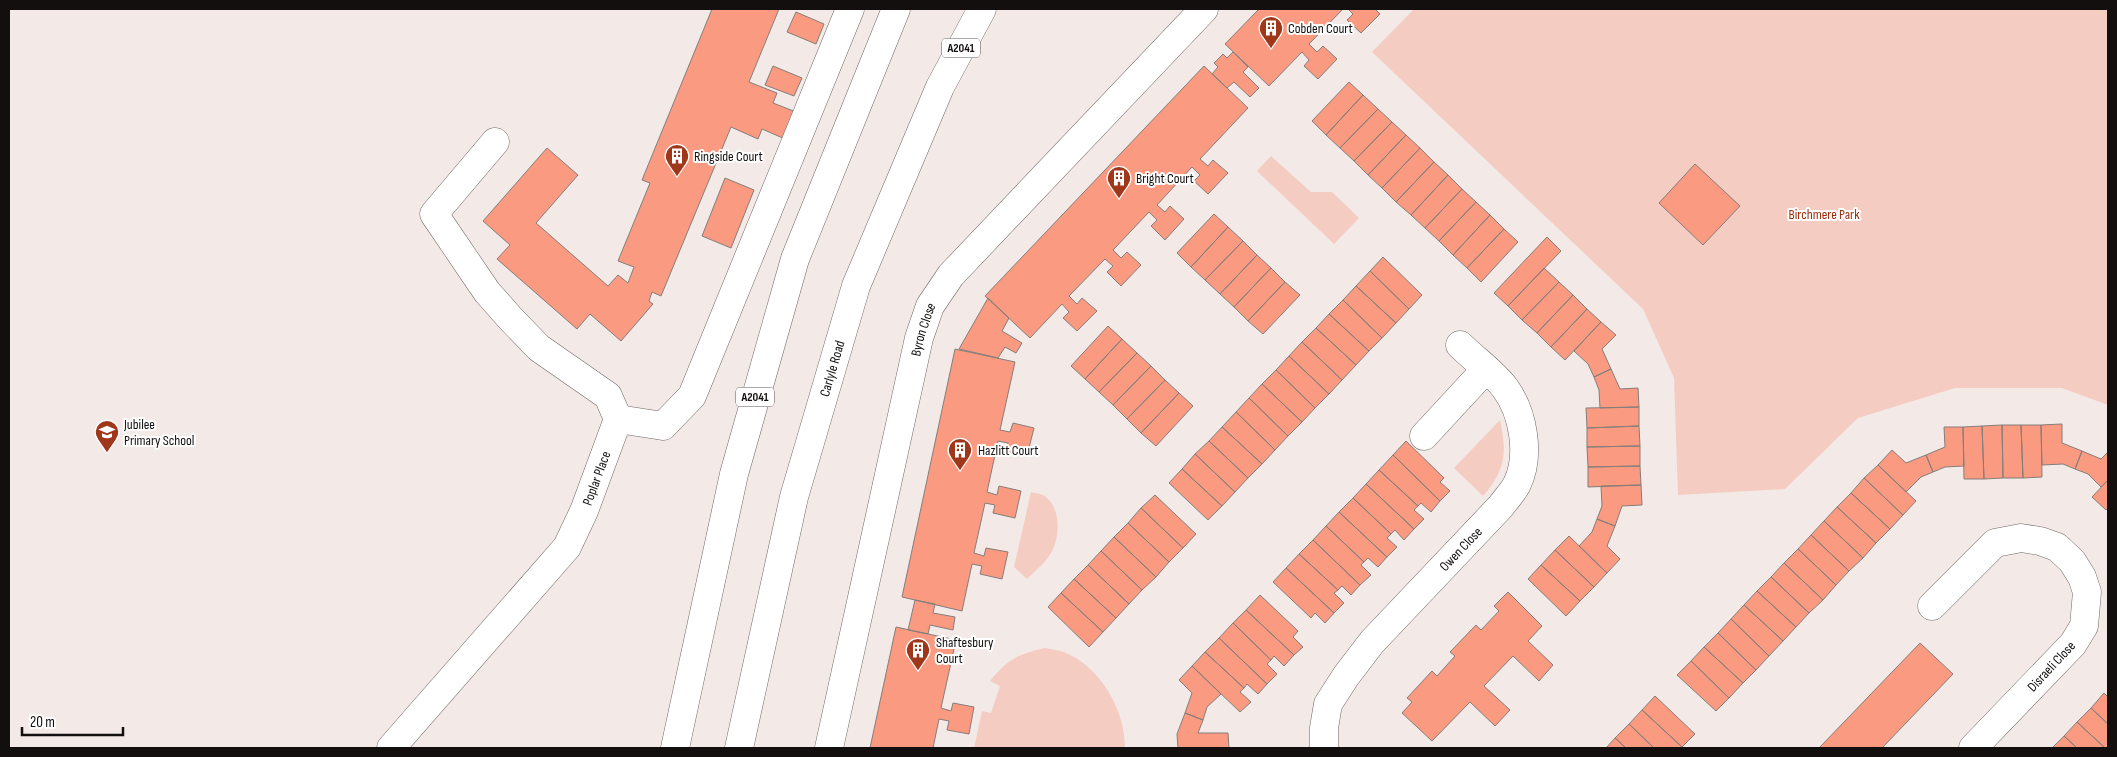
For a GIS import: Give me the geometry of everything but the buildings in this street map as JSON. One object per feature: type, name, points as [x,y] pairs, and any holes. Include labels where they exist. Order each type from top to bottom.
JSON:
[{"type":"street","points":[[495,142],[434,214],[487,292],[539,348],[608,396],[618,419],[663,426],[692,396],[850,9]]},
{"type":"street","name":"A2041","points":[[675,748],[734,474],[795,259],[896,9]]},
{"type":"street","name":"Carlyle Road","points":[[739,748],[794,497],[856,286],[940,87],[982,9]]},
{"type":"street","name":"Byron Close","points":[[829,748],[919,338],[930,306],[951,275],[1204,9]]},
{"type":"street","name":"Owen Close","points":[[1324,748],[1324,728],[1328,704],[1346,676],[1372,642],[1502,506],[1517,484],[1522,465],[1524,441],[1518,413],[1505,388],[1460,345]]},
{"type":"street","points":[[1424,436],[1486,369]]},
{"type":"street","name":"Poplar Place","points":[[391,748],[567,547],[584,511],[618,419]]},
{"type":"street","name":"Disraeli Close","points":[[1932,606],[1995,543],[2021,538],[2040,541],[2058,547],[2072,561],[2082,577],[2087,592],[2084,626],[2073,644],[1973,748]]},
{"type":"green space","name":"Birchmere Park","points":[[1414,9],[2108,9],[2108,405],[2062,388],[1955,388],[1858,418],[1785,489],[1678,495],[1674,378],[1643,309],[1372,52]]},
{"type":"green space","points":[[1271,156],[1311,192],[1332,192],[1359,218],[1334,244],[1257,171]]},
{"type":"green space","points":[[1500,420],[1504,442],[1503,461],[1496,478],[1483,496],[1454,468]]},
{"type":"green space","points":[[1031,492],[1046,497],[1051,503],[1055,510],[1058,526],[1053,550],[1027,579],[1014,567]]},
{"type":"green space","points":[[1045,648],[1064,652],[1077,659],[1100,679],[1108,691],[1121,719],[1125,748],[974,748],[982,711],[991,713],[1000,686],[990,681],[1014,659]]},
{"type":"place","name":"Cobden Court","points":[[1271,49]]},
{"type":"place","name":"Ringside Court","points":[[677,177]]},
{"type":"place","name":"Bright Court","points":[[1119,199]]},
{"type":"place","name":"Jubilee Primary School","points":[[107,453]]},
{"type":"place","name":"Hazlitt Court","points":[[960,471]]},
{"type":"place","name":"Shaftesbury Court","points":[[918,671]]}]
